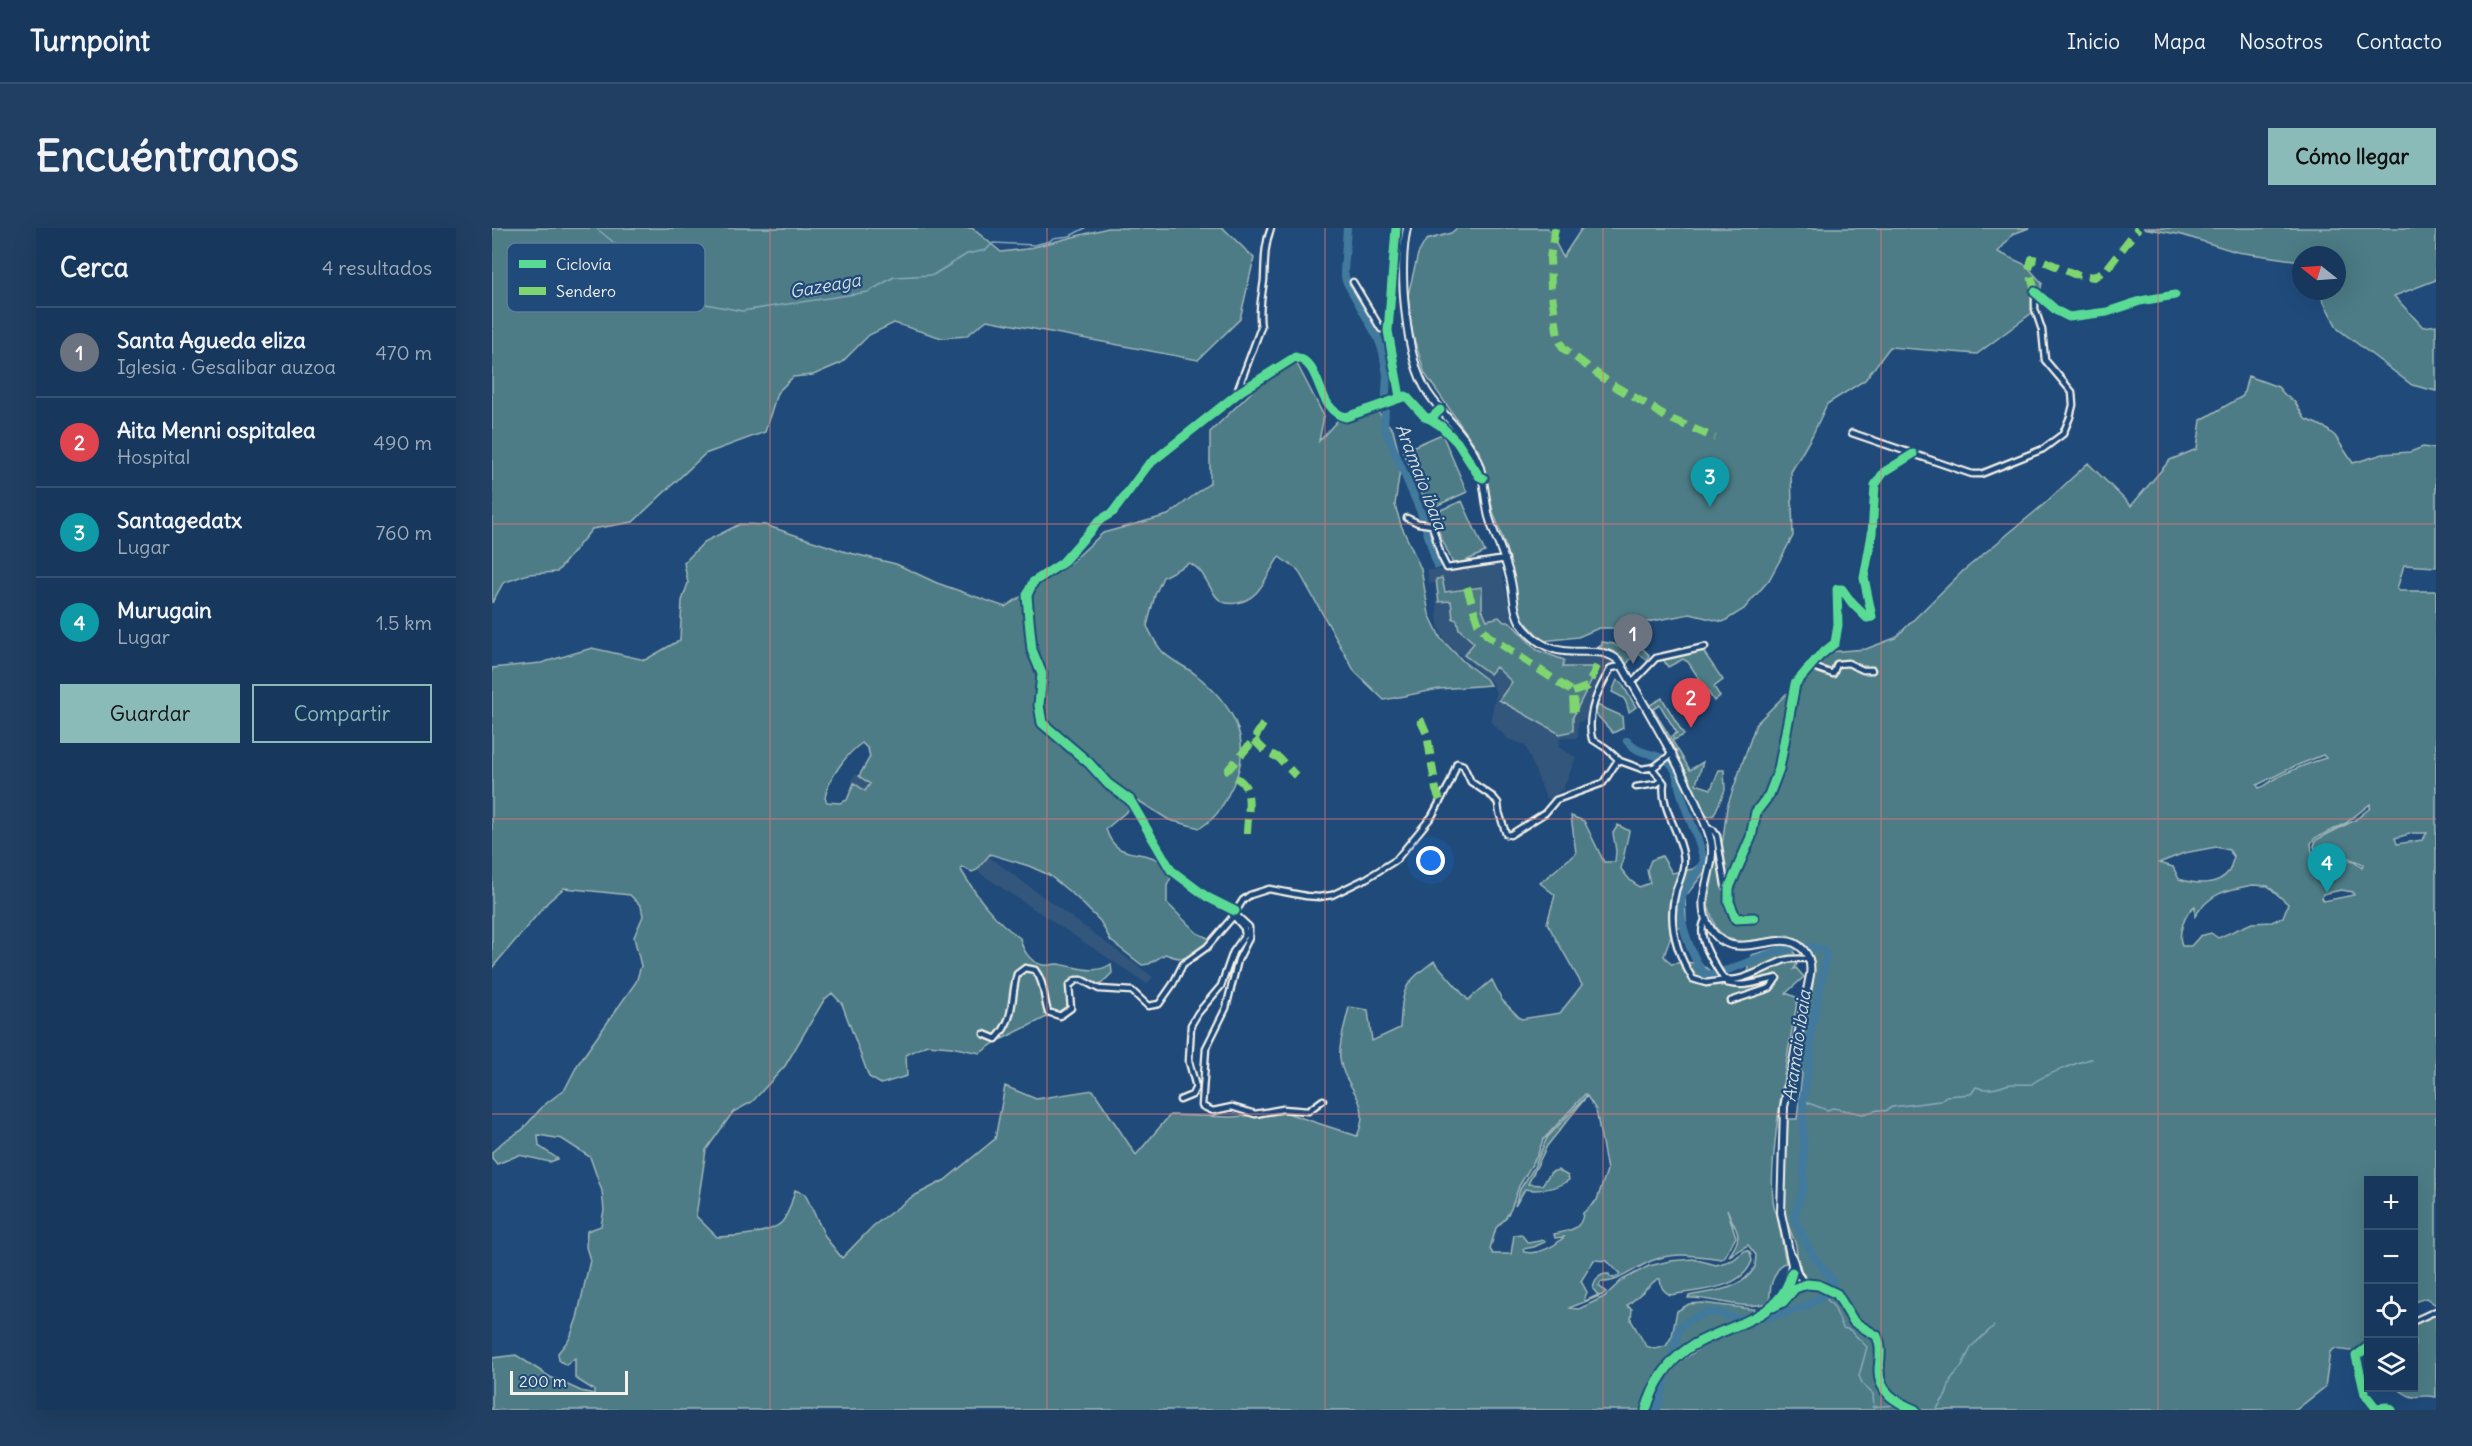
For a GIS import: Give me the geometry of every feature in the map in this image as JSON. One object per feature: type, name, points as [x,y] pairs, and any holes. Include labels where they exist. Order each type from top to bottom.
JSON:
[{"type":"main road","points":[[1407,228],[1403,256],[1412,353],[1420,378],[1480,465],[1489,516],[1506,559],[1518,618],[1536,640],[1550,649],[1567,653],[1609,654],[1622,666],[1707,828],[1712,854],[1704,893],[1706,919],[1715,935],[1731,945],[1750,946],[1778,941],[1794,943],[1803,949],[1809,959],[1810,975],[1791,1063],[1783,1118],[1781,1213],[1790,1254],[1792,1272],[1790,1281],[1784,1295],[1773,1307],[1704,1340],[1677,1358],[1664,1372],[1652,1391],[1646,1410]]},
{"type":"street","points":[[1236,394],[1251,348],[1260,333],[1264,257],[1271,228]]},
{"type":"street","points":[[1396,228],[1388,331],[1400,397]]},
{"type":"street","points":[[1353,282],[1381,329],[1388,331]]},
{"type":"street","points":[[1852,433],[1866,440],[1968,473],[1981,474],[2033,454],[2052,444],[2063,434],[2070,417],[2073,395],[2070,388],[2045,360],[2043,330],[2035,309],[2035,291],[2064,316],[2073,317],[2107,312],[2140,301],[2175,295]]},
{"type":"street","points":[[1323,1100],[1308,1111],[1284,1109],[1255,1114],[1232,1107],[1213,1110],[1202,1106],[1206,1048],[1226,1008],[1238,960],[1250,932],[1246,923],[1234,913],[1207,897],[1171,870],[1130,800],[1108,784],[1089,763],[1042,723],[1039,705],[1042,674],[1032,650],[1027,595],[1033,582],[1062,562],[1100,520],[1113,512],[1148,465],[1236,394],[1295,357],[1303,358],[1309,365],[1330,410],[1339,416],[1346,417],[1406,396],[1425,417],[1430,419],[1440,410]]},
{"type":"street","points":[[1728,892],[1751,837],[1756,812],[1769,795],[1779,769],[1795,684],[1836,642],[1837,589],[1842,589],[1867,618],[1872,617],[1864,578],[1872,534],[1875,483],[1884,472],[1913,454]]},
{"type":"street","points":[[1407,518],[1432,525],[1447,568],[1506,559]]},
{"type":"street","points":[[1631,684],[1656,658],[1705,648]]},
{"type":"street","points":[[1813,667],[1833,674],[1837,664],[1843,663],[1872,670]]},
{"type":"street","points":[[1622,666],[1611,668],[1594,704],[1589,721],[1592,740],[1606,748],[1618,760],[1642,769],[1652,768],[1670,755]]},
{"type":"street","points":[[984,1034],[996,1039],[1003,1032],[1013,1007],[1017,974],[1025,968],[1035,970],[1040,975],[1045,1005],[1048,1012],[1054,1015],[1060,1016],[1071,1008],[1070,986],[1076,980],[1082,980],[1099,989],[1132,991],[1148,1005],[1159,1004],[1183,964],[1207,947],[1243,900],[1250,895],[1263,890],[1280,890],[1306,896],[1332,895],[1367,878],[1396,860],[1432,816],[1450,783],[1457,763],[1463,765],[1471,782],[1498,803],[1503,829],[1506,834],[1510,835],[1545,813],[1556,800],[1603,783],[1618,760]]},
{"type":"street","points":[[1652,768],[1663,781],[1662,793],[1684,856],[1672,910],[1675,939],[1681,960],[1693,979],[1706,983],[1727,980],[1751,975],[1788,959],[1809,959]]},
{"type":"street","points":[[1636,787],[1663,781]]},
{"type":"street","points":[[1707,828],[1713,830],[1717,836],[1725,885],[1736,919],[1754,918]]},
{"type":"street","points":[[1180,1100],[1192,1095],[1196,1086],[1188,1062],[1192,1023],[1221,986],[1233,952],[1245,935],[1244,928],[1234,913]]},
{"type":"street","points":[[1706,919],[1701,932],[1704,943],[1727,983],[1738,985],[1760,983],[1777,978],[1770,988],[1731,1001]]},
{"type":"street","points":[[1790,1254],[1794,1257],[1796,1274],[1803,1283]]},
{"type":"street","points":[[1790,1281],[1825,1288],[1833,1292],[1842,1300],[1854,1322],[1877,1336],[1881,1348],[1879,1376],[1883,1387],[1897,1402],[1915,1410]]},
{"type":"street","points":[[1773,1307],[1783,1302],[1795,1288],[1803,1283]]},
{"type":"street","points":[[2418,1319],[2436,1311]]},
{"type":"street","points":[[2364,1350],[2356,1356],[2364,1391]]},
{"type":"street","points":[[2364,1392],[2376,1408],[2387,1407],[2392,1410]]},
{"type":"shaded area","points":[[1500,563],[1511,616],[1529,642],[1543,651],[1565,658],[1592,657],[1594,645],[1598,645],[1597,655],[1606,655],[1618,663],[1615,668],[1611,667],[1588,718],[1578,723],[1578,738],[1561,738],[1558,747],[1576,757],[1563,789],[1551,799],[1546,798],[1525,745],[1508,739],[1490,721],[1496,694],[1492,683],[1444,641],[1438,625],[1435,583],[1429,584],[1427,570],[1451,570]]},
{"type":"shaded area","points":[[855,774],[870,784],[865,791],[851,781]]},
{"type":"shaded area","points":[[988,856],[1153,977],[1147,984],[981,874],[977,870]]},
{"type":"green space","points":[[492,228],[972,228],[1001,252],[1026,249],[1108,228],[1223,228],[1254,258],[1240,319],[1198,360],[987,320],[966,336],[942,338],[894,323],[869,335],[841,363],[813,375],[793,377],[777,393],[765,432],[705,454],[633,522],[592,529],[557,572],[528,574],[503,583],[492,603]]},
{"type":"green space","points":[[1457,228],[1548,228],[1563,257],[1582,228],[2029,228],[2013,234],[1998,252],[2026,265],[2042,283],[2037,309],[1977,354],[1890,347],[1865,380],[1827,404],[1791,472],[1793,536],[1769,580],[1744,609],[1723,622],[1690,614],[1642,623],[1634,628],[1599,628],[1578,637],[1543,641],[1521,617],[1506,548],[1493,511],[1481,454],[1425,374],[1412,332],[1408,295],[1418,254],[1426,240],[1451,233]]},
{"type":"green space","points":[[2143,228],[2436,228],[2436,280],[2394,296],[2423,327],[2436,325],[2436,391],[2412,385],[2338,329],[2323,300],[2346,300],[2346,246],[2292,246],[2292,260],[2237,252],[2182,235]]},
{"type":"green space","points":[[1296,362],[1324,416],[1319,441],[1338,420],[1374,407],[1393,430],[1401,462],[1395,505],[1401,525],[1421,569],[1429,614],[1441,639],[1490,685],[1439,689],[1384,700],[1355,672],[1298,570],[1279,557],[1256,593],[1241,602],[1229,603],[1219,599],[1201,572],[1189,563],[1163,577],[1155,595],[1147,626],[1164,654],[1208,685],[1229,710],[1240,737],[1239,768],[1220,809],[1200,828],[1169,820],[1139,801],[1106,829],[1110,838],[1120,849],[1159,860],[1167,866],[1173,873],[1167,886],[1167,903],[1197,933],[1212,940],[1195,954],[1186,958],[1165,954],[1149,964],[1142,965],[1111,941],[1100,921],[1049,875],[990,854],[977,870],[972,872],[962,867],[961,870],[980,899],[1002,924],[1020,938],[1025,951],[1038,964],[1057,964],[1091,970],[1105,968],[1111,964],[1112,973],[1099,986],[1080,977],[1073,977],[1066,984],[1067,1007],[996,1042],[980,1053],[927,1045],[906,1055],[907,1076],[881,1084],[869,1077],[842,1004],[832,993],[824,1000],[785,1066],[752,1102],[733,1112],[706,1150],[696,1216],[717,1237],[761,1232],[782,1222],[795,1190],[805,1194],[826,1238],[842,1258],[873,1226],[912,1197],[945,1180],[995,1139],[1005,1086],[1036,1099],[1093,1090],[1136,1155],[1170,1115],[1231,1117],[1287,1113],[1357,1136],[1362,1113],[1360,1103],[1342,1069],[1340,1058],[1341,1039],[1349,1007],[1368,1010],[1372,1041],[1400,1028],[1403,996],[1406,989],[1415,976],[1434,961],[1468,1000],[1492,980],[1502,1000],[1521,1019],[1560,1013],[1582,985],[1547,923],[1555,895],[1540,883],[1576,853],[1571,816],[1584,821],[1604,862],[1615,862],[1613,833],[1618,825],[1629,831],[1621,869],[1639,887],[1650,883],[1647,870],[1651,860],[1662,856],[1672,873],[1693,869],[1708,857],[1706,870],[1685,897],[1686,921],[1671,936],[1664,956],[1671,964],[1687,962],[1701,965],[1712,973],[1721,986],[1747,979],[1751,955],[1784,946],[1794,951],[1797,964],[1794,969],[1796,968],[1804,977],[1786,993],[1798,998],[1779,1111],[1773,1176],[1773,1200],[1786,1263],[1782,1264],[1773,1280],[1770,1289],[1772,1299],[1765,1303],[1744,1305],[1688,1298],[1734,1286],[1749,1275],[1755,1267],[1756,1255],[1748,1245],[1729,1256],[1738,1237],[1727,1209],[1736,1237],[1724,1258],[1686,1255],[1660,1258],[1620,1278],[1601,1282],[1599,1286],[1606,1292],[1569,1308],[1579,1309],[1604,1297],[1622,1280],[1649,1266],[1693,1259],[1716,1265],[1733,1260],[1746,1250],[1750,1252],[1752,1261],[1746,1271],[1728,1284],[1670,1295],[1663,1289],[1660,1279],[1657,1279],[1627,1306],[1632,1309],[1631,1320],[1646,1346],[1655,1349],[1666,1346],[1672,1336],[1677,1311],[1689,1304],[1702,1303],[1760,1310],[1704,1337],[1673,1358],[1649,1389],[1640,1410],[492,1410],[492,1358],[516,1355],[550,1377],[581,1391],[594,1394],[594,1390],[575,1378],[575,1358],[566,1365],[559,1360],[558,1353],[570,1338],[577,1318],[590,1260],[586,1247],[587,1231],[601,1226],[604,1210],[602,1191],[590,1157],[562,1139],[538,1135],[539,1146],[558,1159],[550,1162],[519,1155],[497,1164],[492,1158],[492,1152],[522,1130],[543,1106],[565,1089],[578,1064],[636,982],[641,966],[634,937],[643,916],[641,906],[630,895],[564,888],[548,902],[492,968],[492,668],[541,663],[592,648],[645,660],[680,640],[682,601],[688,583],[684,563],[704,542],[740,524],[765,525],[846,552],[896,564],[937,583],[1005,607],[1065,568],[1103,533],[1168,515],[1210,483],[1210,432],[1265,379]],"holes":[[[862,743],[868,749],[870,757],[859,776],[870,784],[865,791],[854,783],[847,800],[840,803],[827,802],[825,798],[834,775]],[[1585,1094],[1586,1096],[1547,1138],[1533,1169],[1520,1189],[1515,1206],[1525,1189],[1548,1189],[1569,1180],[1568,1176],[1558,1170],[1551,1172],[1542,1185],[1528,1184],[1547,1146],[1587,1096],[1596,1110],[1607,1170],[1597,1200],[1583,1213],[1577,1226],[1569,1231],[1554,1234],[1555,1238],[1564,1237],[1551,1247],[1535,1252],[1524,1252],[1523,1249],[1545,1242],[1544,1240],[1528,1243],[1521,1234],[1514,1235],[1511,1254],[1493,1254],[1490,1249],[1496,1228],[1511,1209],[1519,1186],[1537,1156],[1543,1140]],[[1594,1260],[1607,1261],[1620,1274],[1614,1278],[1609,1274],[1600,1276],[1593,1289],[1598,1295],[1585,1301],[1587,1292],[1581,1281]]]},
{"type":"green space","points":[[2248,376],[2278,387],[2295,402],[2305,419],[2324,427],[2335,436],[2353,463],[2383,454],[2410,452],[2423,447],[2436,449],[2436,567],[2404,565],[2397,589],[2400,591],[2436,591],[2436,1305],[2426,1298],[2418,1301],[2418,1176],[2364,1176],[2364,1348],[2359,1352],[2334,1349],[2330,1352],[2325,1387],[2296,1410],[1650,1410],[1659,1389],[1671,1371],[1686,1357],[1721,1336],[1782,1309],[1790,1296],[1800,1287],[1819,1288],[1799,1274],[1796,1245],[1786,1220],[1784,1205],[1788,1119],[1797,1119],[1802,1074],[1797,1067],[1813,983],[1814,961],[1810,951],[1798,940],[1788,935],[1742,942],[1726,938],[1716,928],[1708,906],[1714,868],[1723,839],[1727,807],[1756,724],[1828,652],[1866,649],[1895,638],[1963,571],[2043,505],[2088,463],[2131,506],[2170,460],[2197,449],[2201,420],[2243,396]],"holes":[[[2323,755],[2326,758],[2288,772],[2259,788],[2257,785]],[[2370,804],[2370,808],[2355,820],[2316,840],[2314,846],[2316,852],[2348,858],[2363,864],[2362,868],[2354,862],[2316,856],[2312,853],[2311,843],[2315,838],[2346,823]],[[2413,833],[2427,833],[2422,840],[2397,844],[2395,838]],[[2216,847],[2229,850],[2234,857],[2230,870],[2219,880],[2212,882],[2199,883],[2179,879],[2173,867],[2159,863],[2184,853]],[[2253,885],[2268,886],[2288,904],[2283,917],[2272,922],[2252,923],[2218,938],[2211,933],[2200,936],[2191,946],[2182,946],[2181,930],[2191,909],[2195,906],[2195,916],[2207,902],[2220,893]],[[2341,890],[2353,892],[2354,895],[2324,901],[2323,894]]]},
{"type":"green space","points":[[1442,434],[1467,492],[1429,509],[1403,451]]},
{"type":"green space","points":[[1462,501],[1485,552],[1454,566],[1431,514]]},
{"type":"green space","points":[[1442,578],[1445,592],[1482,587],[1482,609],[1487,620],[1499,617],[1504,622],[1510,622],[1537,650],[1564,660],[1563,667],[1598,667],[1573,717],[1573,731],[1560,734],[1499,700],[1512,682],[1496,667],[1490,674],[1464,655],[1474,643],[1459,629],[1457,620],[1453,619],[1451,601],[1439,602],[1436,579]]},
{"type":"green space","points":[[1635,641],[1649,655],[1647,660],[1639,654],[1634,654],[1627,664],[1614,653],[1598,650],[1602,642],[1618,647],[1621,644],[1634,645]]},
{"type":"green space","points":[[1704,650],[1723,680],[1714,687],[1720,696],[1714,701],[1688,662],[1683,659],[1668,667],[1664,661],[1665,658]]},
{"type":"green space","points":[[1617,680],[1621,682],[1636,707],[1629,712],[1625,700],[1612,692]]},
{"type":"green space","points":[[1662,698],[1684,735],[1674,740],[1672,736],[1677,733],[1660,705],[1653,709],[1690,770],[1703,762],[1696,784],[1711,789],[1719,770],[1724,770],[1725,790],[1714,815],[1708,817],[1703,812],[1690,779],[1648,706]]},
{"type":"green space","points":[[1597,705],[1622,716],[1623,728],[1613,733],[1596,714]]},
{"type":"green space","points":[[2436,1312],[2436,1397],[2413,1397],[2403,1392],[2418,1392],[2418,1321]]},
{"type":"waterway","name":"Gazeaga","points":[[596,228],[614,243]]},
{"type":"waterway","name":"Gazeaga","points":[[705,304],[742,311],[868,292],[894,277],[933,275],[967,254],[986,250],[993,243],[1034,245],[1053,238],[1070,236],[1085,228]]},
{"type":"waterway","name":"Aramaio ibaia","points":[[1347,228],[1344,272],[1346,281],[1378,338],[1383,352],[1387,375],[1384,427],[1422,515],[1437,565]]},
{"type":"waterway","name":"Aramaio ibaia","points":[[1627,741],[1636,749],[1668,761],[1676,774],[1704,861],[1683,894],[1681,913],[1686,936],[1705,975],[1794,947],[1824,950],[1826,957],[1811,1033],[1811,1054],[1803,1101],[1804,1184],[1794,1218],[1813,1256],[1833,1281],[1829,1290],[1820,1298],[1793,1311],[1749,1319],[1712,1312],[1698,1316],[1679,1328],[1657,1410]]},
{"type":"waterway","points":[[1803,1101],[1827,1110],[1833,1108],[1863,1114],[1878,1110],[1885,1111],[1892,1107],[1940,1101],[1946,1096],[1971,1094],[1976,1087],[1991,1089],[2009,1084],[2032,1084],[2060,1070],[2092,1059]]},
{"type":"waterway","points":[[1823,1295],[1834,1307],[1843,1328],[1850,1330],[1867,1347],[1859,1376],[1863,1385],[1873,1394],[1874,1410]]},
{"type":"waterway","points":[[1936,1410],[1946,1395],[1951,1379],[1961,1367],[1972,1346],[1994,1326]]},
{"type":"waterway","points":[[1872,1407],[1894,1405],[1908,1410]]},
{"type":"marked path","points":[[1555,228],[1550,258],[1551,288],[1558,337],[1563,348],[1611,384],[1664,416],[1715,438]]},
{"type":"marked path","points":[[2035,291],[2029,269],[2032,259],[2044,261],[2074,274],[2094,277],[2107,269],[2138,228]]},
{"type":"marked path","points":[[1467,587],[1478,623],[1487,635],[1573,692],[1574,718]]},
{"type":"marked path","points":[[1573,692],[1587,687],[1598,664]]},
{"type":"marked path","points":[[1420,719],[1427,734],[1436,790],[1440,800]]},
{"type":"marked path","points":[[1247,834],[1249,803],[1247,791],[1243,783],[1228,770],[1253,741],[1265,721]]},
{"type":"marked path","points":[[1254,740],[1265,751],[1279,758],[1296,776]]},
{"type":"cycle path","points":[[1396,228],[1388,331],[1400,397]]},
{"type":"cycle path","points":[[2035,292],[2057,311],[2069,317],[2107,312],[2140,301],[2175,295]]},
{"type":"cycle path","points":[[1235,911],[1207,897],[1171,870],[1130,800],[1108,784],[1089,763],[1042,723],[1039,705],[1042,674],[1032,650],[1027,595],[1033,582],[1062,563],[1100,520],[1113,512],[1148,465],[1241,391],[1295,357],[1304,361],[1311,368],[1329,406],[1336,413],[1346,417],[1406,396],[1425,417],[1430,419],[1440,410]]},
{"type":"cycle path","points":[[1430,419],[1441,426],[1457,442],[1479,476],[1483,478]]},
{"type":"cycle path","points":[[1754,918],[1736,919],[1729,902],[1729,888],[1751,837],[1756,812],[1769,795],[1779,769],[1795,684],[1819,656],[1835,643],[1838,625],[1837,589],[1842,589],[1867,618],[1872,617],[1864,578],[1872,534],[1875,485],[1884,472],[1913,454]]},
{"type":"cycle path","points":[[1646,1410],[1661,1376],[1679,1355],[1702,1340],[1763,1312],[1785,1289],[1792,1272]]},
{"type":"cycle path","points":[[1773,1307],[1783,1302],[1795,1288],[1807,1284],[1818,1285],[1837,1294],[1854,1322],[1877,1336],[1880,1348],[1879,1377],[1885,1390],[1895,1400],[1915,1410]]},
{"type":"cycle path","points":[[2364,1350],[2356,1356],[2364,1390]]},
{"type":"cycle path","points":[[2365,1392],[2376,1408],[2387,1407],[2392,1410]]},
{"type":"place","name":"Santagedatx","points":[[1710,507]]},
{"type":"place","name":"Santa Agueda eliza","points":[[1633,664]]},
{"type":"place","name":"Aita Menni ospitalea","points":[[1691,728]]},
{"type":"place","name":"Murugain","points":[[2327,893]]}]
